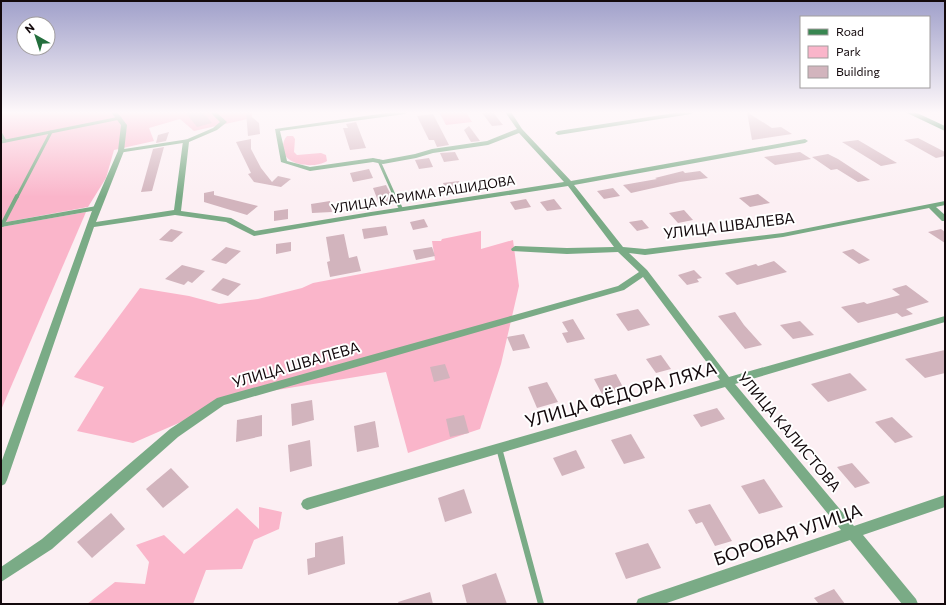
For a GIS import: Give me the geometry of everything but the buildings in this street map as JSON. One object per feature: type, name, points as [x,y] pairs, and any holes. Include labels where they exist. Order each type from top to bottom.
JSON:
[{"type":"street","points":[[1,480],[98,208],[122,151],[123,140]]},
{"type":"street","points":[[279,140],[284,162],[310,169],[372,160],[379,161],[416,156],[451,148],[488,143],[495,140]]},
{"type":"street","name":"УЛИЦА КАЛИСТОВА","points":[[529,140],[568,184],[620,249],[644,272],[727,382],[911,604]]},
{"type":"street","points":[[92,225],[177,212],[186,141]]},
{"type":"street","name":"УЛИЦА КАРИМА РАШИДОВА","points":[[177,212],[177,214],[228,220],[254,234],[402,209],[568,184],[805,141]]},
{"type":"street","name":"УЛИЦА ШВАЛЕВА","points":[[515,249],[567,251],[620,249],[645,252],[783,236],[945,203]]},
{"type":"street","points":[[931,206],[945,219]]},
{"type":"street","name":"УЛИЦА ШВАЛЕВА","points":[[1,575],[47,544],[174,433],[221,401],[620,288],[644,272]]},
{"type":"street","name":"УЛИЦА ФЁДОРА ЛЯХА","points":[[307,504],[945,319]]},
{"type":"street","name":"БОРОВАЯ УЛИЦА","points":[[643,604],[945,500]]},
{"type":"lane","points":[[1,142],[9,140]]},
{"type":"lane","points":[[2,225],[47,140]]},
{"type":"lane","points":[[122,151],[186,141]]},
{"type":"lane","points":[[379,161],[402,209]]},
{"type":"lane","points":[[2,225],[98,208]]},
{"type":"lane","points":[[499,448],[541,604]]},
{"type":"green space","points":[[1,140],[154,140],[114,150],[106,178],[88,207],[1,223]]},
{"type":"green space","points":[[284,140],[295,140],[294,152],[297,155],[321,153],[326,155],[327,161],[315,165],[293,162],[284,153]]},
{"type":"green space","points":[[86,212],[1,410],[1,227]]},
{"type":"green space","points":[[481,231],[481,249],[513,240],[519,286],[501,364],[480,429],[408,453],[386,372],[234,397],[220,405],[133,443],[77,431],[104,387],[74,377],[140,288],[189,296],[219,304],[258,299],[302,288],[313,283],[435,260],[432,241],[441,241],[442,239]]},
{"type":"green space","points":[[259,507],[282,512],[279,529],[254,540],[242,569],[206,570],[193,604],[87,604],[115,582],[145,584],[149,562],[136,545],[164,535],[184,554],[237,508],[259,529]]}]
